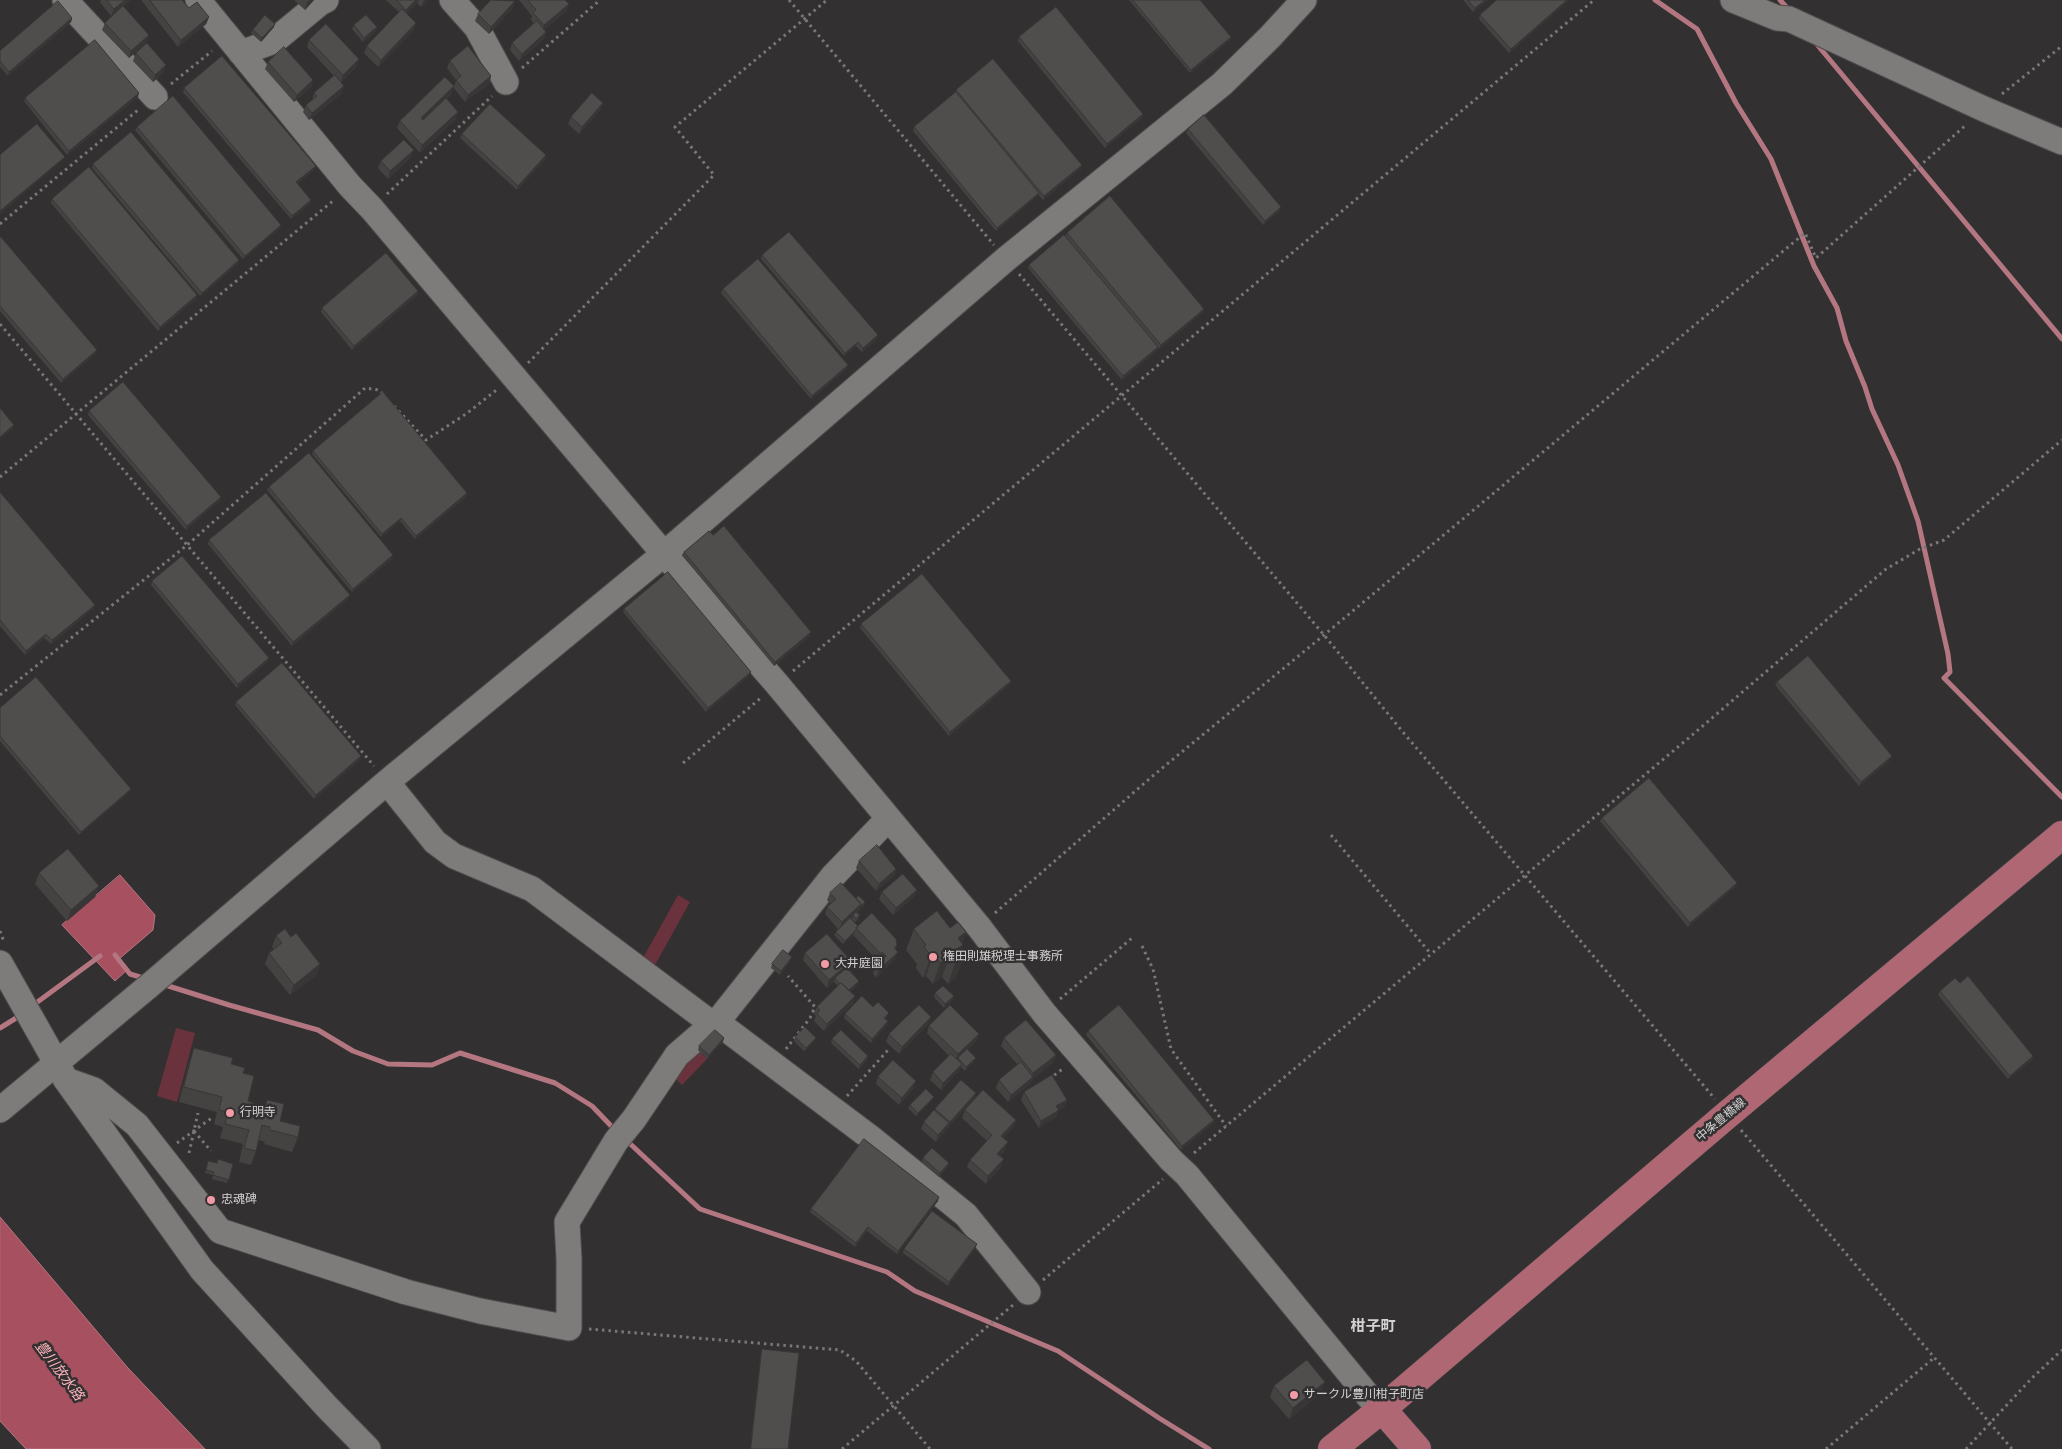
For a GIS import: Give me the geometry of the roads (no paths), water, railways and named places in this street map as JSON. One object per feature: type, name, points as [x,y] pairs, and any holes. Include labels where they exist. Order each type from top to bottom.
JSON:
[{"type":"main road","name":"中条豊橋線","points":[[1332,1449],[1382,1409],[1728,1114],[2062,835]]},
{"type":"main road","points":[[1382,1409],[1417,1449]]},
{"type":"street","points":[[198,0],[350,186],[372,209],[664,554],[777,684],[979,927],[1044,1013],[1178,1167],[1369,1397],[1382,1409]]},
{"type":"street","points":[[234,46],[274,41],[326,0]]},
{"type":"street","points":[[452,0],[477,28],[506,82]]},
{"type":"street","points":[[0,1110],[56,1072],[154,981],[387,782],[664,554],[1006,259],[1222,84],[1270,37],[1304,0]]},
{"type":"street","points":[[1733,0],[1777,18],[1789,19],[1984,109],[2062,142]]},
{"type":"street","points":[[70,2],[155,97]]},
{"type":"street","points":[[387,782],[435,842],[454,856],[532,889],[707,1020],[722,1026],[871,1138],[966,1215],[1028,1292]]},
{"type":"street","points":[[56,1072],[94,1090],[137,1125],[220,1231],[406,1292],[480,1311],[569,1328],[567,1222],[621,1135],[677,1055],[721,1017],[832,876],[888,819]]},
{"type":"street","points":[[0,963],[56,1072],[202,1270],[326,1406],[368,1449]]},
{"type":"water","points":[[120,875],[155,915],[153,930],[119,959],[127,970],[115,981],[62,925]]},
{"type":"water","name":"豊川放水路","points":[[0,1217],[128,1368],[205,1449],[26,1449],[0,1421]]},
{"type":"waterway","points":[[1655,0],[1697,29],[1736,103],[1771,159],[1814,266],[1837,308],[1846,341],[1872,409],[1898,465],[1918,521],[1948,654],[1950,672],[1944,678],[2062,797]]},
{"type":"waterway","points":[[1780,0],[1789,10]]},
{"type":"waterway","points":[[1815,42],[2062,339]]},
{"type":"waterway","points":[[115,955],[130,974],[147,979]]},
{"type":"waterway","points":[[32,1006],[100,956]]},
{"type":"waterway","points":[[162,984],[318,1030],[353,1051],[388,1064],[432,1065],[460,1053],[555,1083],[592,1106],[615,1130]]},
{"type":"waterway","points":[[0,1028],[21,1015]]},
{"type":"waterway","points":[[625,1139],[700,1209],[887,1272],[915,1291],[1058,1351],[1209,1449]]},
{"type":"place","name":"権田則雄税理士事務所","points":[[933,957]]},
{"type":"place","name":"大井庭園","points":[[825,964]]},
{"type":"place","name":"行明寺","points":[[230,1113]]},
{"type":"place","name":"忠魂碑","points":[[211,1200]]},
{"type":"place","name":"サークル豊川柑子町店","points":[[1294,1395]]},
{"type":"district","name":"柑子町","points":[[1373,1327]]}]
